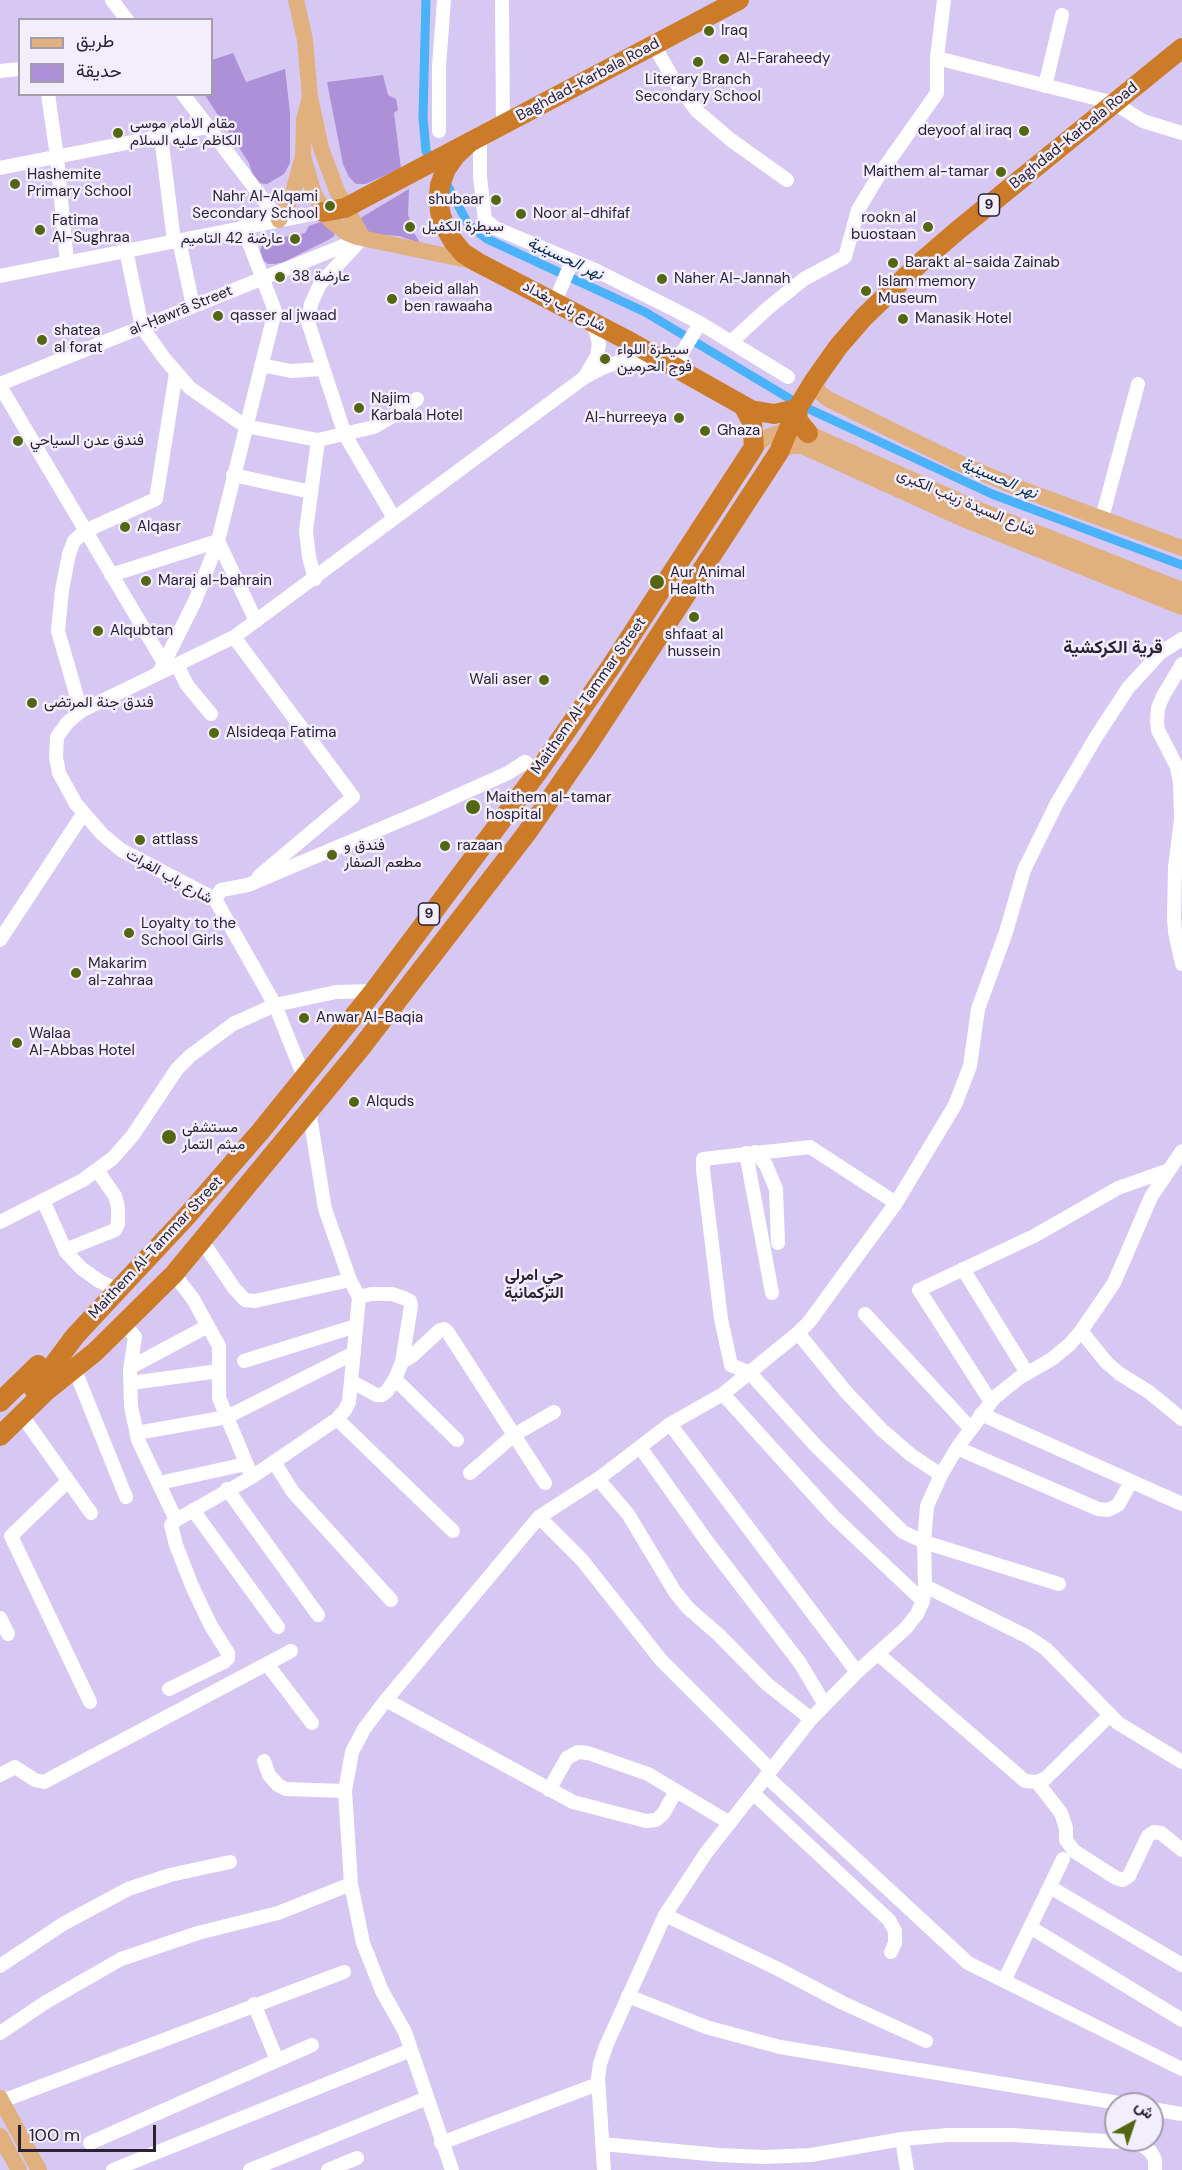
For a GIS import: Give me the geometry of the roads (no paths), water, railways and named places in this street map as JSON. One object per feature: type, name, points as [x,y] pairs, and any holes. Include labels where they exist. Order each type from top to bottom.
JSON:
[{"type":"highway","name":"Baghdad-Karbala Road","points":[[323,212],[345,208],[739,0]]},
{"type":"highway","name":"Baghdad-Karbala Road","points":[[797,409],[838,347],[864,316],[906,276],[957,231],[1182,48]]},
{"type":"highway","name":"شارع باب بغداد","points":[[466,145],[446,169],[440,184],[439,205],[445,227],[458,247],[477,262],[558,295],[591,321],[671,360],[744,407],[766,414],[797,409]]},
{"type":"highway","points":[[744,407],[752,422],[753,447]]},
{"type":"highway","name":"9","points":[[797,409],[800,437]]},
{"type":"highway","name":"Maithem Al-Tammar Street","points":[[41,1387],[95,1352],[174,1274],[360,1048],[526,834],[589,743],[779,452],[800,437]]},
{"type":"highway","name":"Maithem Al-Tammar Street","points":[[41,1387],[75,1336],[237,1160],[374,991],[537,773],[616,659],[753,447]]},
{"type":"highway","points":[[503,816],[503,825],[509,833],[518,836],[526,834]]},
{"type":"highway","points":[[476,852],[485,846],[496,848],[502,858],[500,868]]},
{"type":"highway","points":[[260,1132],[262,1143],[276,1150]]},
{"type":"highway","points":[[237,1160],[243,1157],[250,1158],[258,1169],[256,1175]]},
{"type":"highway","points":[[0,1402],[40,1363],[75,1336]]},
{"type":"highway","points":[[0,1452],[58,1397],[95,1352]]},
{"type":"highway","name":"9","points":[[0,1421],[41,1387]]},
{"type":"highway","name":"9","points":[[0,1436],[41,1387]]},
{"type":"main road","points":[[296,0],[305,40],[310,97],[321,148],[345,208],[363,238]]},
{"type":"main road","points":[[310,97],[303,132],[303,156],[310,185],[323,212],[340,229],[363,238],[477,262]]},
{"type":"main road","points":[[279,220],[292,196],[303,156]]},
{"type":"main road","points":[[814,381],[819,392],[828,399],[993,478],[1182,548]]},
{"type":"main road","points":[[753,447],[765,438],[800,437]]},
{"type":"main road","name":"شارع السيدة زينب الكبرى","points":[[800,437],[1182,590]]},
{"type":"main road","name":"شارع السيدة زينب الكبرى","points":[[800,437],[961,518],[1182,607]]},
{"type":"main road","points":[[1,2099],[38,2167]]},
{"type":"main road","points":[[3,2140],[15,2145],[21,2137]]},
{"type":"main road","points":[[3,2140],[19,2170],[26,2163],[38,2167]]},
{"type":"street","points":[[112,0],[126,18]]},
{"type":"street","points":[[439,131],[439,67],[444,0]]},
{"type":"street","points":[[502,0],[503,124]]},
{"type":"street","points":[[731,342],[804,279],[845,257],[858,210],[879,175],[937,93],[937,58],[944,0]]},
{"type":"street","points":[[1045,86],[1062,15]]},
{"type":"street","points":[[654,45],[672,76],[697,111],[731,140],[787,180]]},
{"type":"street","points":[[937,58],[1114,103],[1143,121],[1182,133]]},
{"type":"street","points":[[0,70],[18,69]]},
{"type":"street","points":[[48,96],[68,262]]},
{"type":"street","points":[[185,96],[279,220]]},
{"type":"street","points":[[0,168],[208,127]]},
{"type":"street","points":[[161,136],[177,240],[193,306]]},
{"type":"street","points":[[466,145],[479,168],[485,220],[495,228],[570,266],[597,271],[697,328],[731,342],[788,377]]},
{"type":"street","points":[[0,276],[323,212]]},
{"type":"street","points":[[167,667],[218,541],[275,311],[243,227]]},
{"type":"street","points":[[363,238],[333,267],[318,287],[311,304],[308,322],[345,435],[394,518]]},
{"type":"street","name":"al-Ḥawrā Street","points":[[0,385],[363,238]]},
{"type":"street","points":[[333,267],[360,250],[392,244]]},
{"type":"street","points":[[126,250],[142,327],[190,388],[245,426],[318,440],[374,427],[417,399]]},
{"type":"street","points":[[558,295],[570,266]]},
{"type":"street","points":[[288,268],[303,267],[309,270],[317,280],[318,287]]},
{"type":"street","points":[[585,377],[593,368],[597,356],[597,338],[591,321]]},
{"type":"street","points":[[176,373],[156,499],[85,531],[74,541],[69,554],[62,590],[58,631],[81,711],[167,667],[234,637],[585,377],[621,361],[640,358],[671,360],[697,328]]},
{"type":"street","points":[[261,365],[291,371],[322,369]]},
{"type":"street","points":[[1102,518],[1138,384]]},
{"type":"street","points":[[0,385],[167,667],[187,685],[211,714]]},
{"type":"street","points":[[315,579],[309,557],[306,531],[318,440]]},
{"type":"street","points":[[233,475],[311,492]]},
{"type":"street","points":[[111,575],[218,541]]},
{"type":"street","points":[[218,541],[256,621]]},
{"type":"street","points":[[234,637],[353,797],[248,885]]},
{"type":"street","points":[[452,2170],[405,2032],[382,1991],[363,1944],[351,1884],[345,1791],[352,1752],[364,1729],[386,1700],[539,1517],[598,1479],[670,1424],[723,1394],[798,1334],[809,1322],[896,1203],[959,1095],[970,1066],[978,1009],[1006,932],[1024,870],[1052,813],[1096,736],[1128,688],[1160,653],[1182,639]]},
{"type":"street","points":[[1182,664],[1163,696],[1158,708],[1157,721],[1158,730],[1177,767],[1180,783],[1181,819],[1174,932],[1182,964]]},
{"type":"street","name":"شارع باب الفرات","points":[[81,711],[57,737],[56,757],[59,772],[83,814],[121,850],[214,899],[275,1005],[304,1077]]},
{"type":"street","points":[[214,899],[221,890],[248,885],[430,808],[508,773],[525,762],[537,773]]},
{"type":"street","points":[[0,940],[83,814]]},
{"type":"street","points":[[0,1222],[83,1180],[113,1158],[133,1135],[177,1069],[190,1056],[233,1024],[275,1005],[336,992],[374,991]]},
{"type":"street","points":[[159,1483],[249,1470],[274,1462],[337,1419],[350,1402],[359,1297],[350,1280],[325,1209],[309,1110]]},
{"type":"street","points":[[896,1203],[810,1147],[704,1159],[703,1170],[721,1319],[730,1365],[750,1373],[816,1446],[903,1532],[924,1542],[1059,1584]]},
{"type":"street","points":[[604,2170],[598,2084],[600,2064],[665,1915],[706,1853],[811,1719],[857,1672],[906,1629],[922,1601],[925,1586],[924,1542],[927,1506],[941,1475],[957,1448],[991,1402],[1005,1388],[1052,1359],[1081,1331],[1114,1282],[1151,1197],[1182,1150]]},
{"type":"street","points":[[751,1152],[766,1164],[774,1183],[778,1243]]},
{"type":"street","points":[[751,1152],[772,1293]]},
{"type":"street","points":[[65,1250],[115,1230],[118,1224],[118,1207],[115,1196],[97,1170]]},
{"type":"street","points":[[991,1402],[919,1290],[1034,1236],[1118,1188],[1169,1170]]},
{"type":"street","points":[[43,1200],[65,1250],[81,1268],[99,1281],[118,1290]]},
{"type":"street","points":[[202,1241],[234,1288],[245,1300],[255,1301],[350,1280]]},
{"type":"street","points":[[963,1269],[1027,1373]]},
{"type":"street","points":[[174,1274],[193,1299],[219,1346],[219,1398],[249,1470]]},
{"type":"street","points":[[351,1381],[376,1395],[382,1395],[387,1391],[402,1362],[411,1306],[410,1301],[392,1294],[371,1294],[359,1297]]},
{"type":"street","points":[[865,1314],[971,1429]]},
{"type":"street","points":[[124,1323],[135,1337],[131,1367],[131,1406],[137,1433],[176,1520]]},
{"type":"street","points":[[131,1367],[208,1326]]},
{"type":"street","points":[[244,1361],[356,1326]]},
{"type":"street","points":[[402,1362],[444,1329],[545,1483]]},
{"type":"street","points":[[1081,1331],[1107,1363],[1149,1392],[1182,1419]]},
{"type":"street","points":[[798,1334],[846,1392],[882,1430],[911,1455],[941,1475]]},
{"type":"street","points":[[137,1433],[226,1417],[354,1353]]},
{"type":"street","points":[[131,1383],[219,1371]]},
{"type":"street","points":[[77,1375],[126,1497]]},
{"type":"street","points":[[395,1379],[457,1440]]},
{"type":"street","points":[[723,1394],[834,1517],[922,1601]]},
{"type":"street","points":[[470,1473],[514,1436],[554,1412]]},
{"type":"street","points":[[981,1414],[1182,1504]]},
{"type":"street","points":[[337,1419],[453,1531]]},
{"type":"street","points":[[28,1424],[92,1513]]},
{"type":"street","points":[[670,1424],[857,1672]]},
{"type":"street","points":[[640,1447],[800,1663],[825,1705]]},
{"type":"street","points":[[957,1448],[1098,1509],[1108,1510],[1118,1505],[1131,1482]]},
{"type":"street","points":[[274,1462],[293,1492],[391,1600]]},
{"type":"street","points":[[169,1689],[218,1666],[228,1658],[228,1653],[211,1626],[192,1586],[171,1524],[227,1490],[249,1470]]},
{"type":"street","points":[[598,1479],[628,1514],[675,1592],[688,1608],[719,1635],[766,1684],[811,1719]]},
{"type":"street","points":[[68,1481],[11,1536],[90,1702]]},
{"type":"street","points":[[227,1490],[318,1615]]},
{"type":"street","points":[[193,1510],[278,1628]]},
{"type":"street","points":[[539,1517],[582,1560],[661,1660],[769,1773],[968,1963],[1182,2069]]},
{"type":"street","points":[[925,1586],[1028,1637],[1046,1649],[1109,1716],[1182,1762]]},
{"type":"street","points":[[0,1618],[8,1634]]},
{"type":"street","points":[[0,1775],[15,1767],[35,1780],[44,1782],[291,1651]]},
{"type":"street","points":[[878,1654],[1025,1781],[1037,1782],[1046,1778],[1109,1716]]},
{"type":"street","points":[[267,1664],[312,1723]]},
{"type":"street","points":[[386,1700],[573,1802],[646,1821],[656,1820],[663,1814],[676,1791]]},
{"type":"street","points":[[549,1790],[567,1758],[578,1752],[588,1753],[648,1773],[730,1822]]},
{"type":"street","points":[[264,1761],[269,1775],[286,1789],[345,1791]]},
{"type":"street","points":[[1037,1782],[1061,1812],[1066,1828],[1066,1840],[1074,1851],[1116,1878],[1123,1880],[1129,1876],[1148,1836],[1154,1832],[1161,1833],[1182,1850]]},
{"type":"street","points":[[753,1793],[889,1920],[895,1931],[895,1943],[891,1952]]},
{"type":"street","points":[[1004,1981],[1063,1859]]},
{"type":"street","points":[[0,1966],[63,1924],[128,1889],[170,1875],[230,1862]]},
{"type":"street","points":[[0,2033],[46,2002],[121,1959],[198,1933],[278,1913],[351,1884]]},
{"type":"street","points":[[1050,1887],[1182,1965]]},
{"type":"street","points":[[665,1915],[843,2003],[926,2041]]},
{"type":"street","points":[[1030,1927],[1182,2020]]},
{"type":"street","points":[[1,2099],[344,1972]]},
{"type":"street","points":[[628,1996],[706,2027],[780,2047],[1104,2101]]},
{"type":"street","points":[[254,2004],[277,2060]]},
{"type":"street","points":[[90,2143],[312,2045]]},
{"type":"street","points":[[113,2170],[411,2050]]},
{"type":"street","points":[[441,2143],[598,2084]]},
{"type":"street","points":[[250,2170],[427,2098]]},
{"type":"street","points":[[1164,2111],[1182,2114]]},
{"type":"street","points":[[602,2144],[764,2157],[811,2155],[902,2139],[948,2134],[1013,2135],[1135,2143],[1151,2152],[1155,2160],[1155,2170]]},
{"type":"street","points":[[902,2139],[907,2170]]},
{"type":"street","points":[[328,2170],[357,2158]]},
{"type":"waterway","name":"نهر الحسينية","points":[[426,0],[423,117],[426,151],[434,163]]},
{"type":"waterway","name":"نهر الحسينية","points":[[443,177],[468,224],[487,239],[645,312],[792,400]]},
{"type":"waterway","name":"نهر الحسينية","points":[[809,409],[992,494],[1182,565]]},
{"type":"place","name":"Iraq","points":[[709,31]]},
{"type":"place","name":"Al-Faraheedy","points":[[724,59]]},
{"type":"place","name":"Literary Branch Secondary School","points":[[698,62]]},
{"type":"place","name":"deyoof al iraq","points":[[1024,131]]},
{"type":"place","name":"مقام الامام موسى الكاظم عليه السلام","points":[[118,133]]},
{"type":"place","name":"Maithem al-tamar","points":[[1001,172]]},
{"type":"place","name":"Hashemite Primary School","points":[[15,184]]},
{"type":"place","name":"shubaar","points":[[496,200]]},
{"type":"place","name":"Nahr Al-Alqami Secondary School","points":[[330,206]]},
{"type":"place","name":"Noor al-dhifaf","points":[[521,214]]},
{"type":"place","name":"سيطرة الكفيل","points":[[410,227]]},
{"type":"place","name":"rookn al buostaan","points":[[928,227]]},
{"type":"place","name":"Fatima Al-Sughraa","points":[[40,230]]},
{"type":"place","name":"عارضة 42 التاميم","points":[[295,239]]},
{"type":"place","name":"Barakt al-saida Zainab","points":[[893,263]]},
{"type":"place","name":"عارضة 38","points":[[280,277]]},
{"type":"place","name":"Naher Al-Jannah","points":[[662,279]]},
{"type":"place","name":"Islam memory Museum","points":[[866,291]]},
{"type":"place","name":"abeid allah ben rawaaha","points":[[392,299]]},
{"type":"place","name":"qasser al jwaad","points":[[218,316]]},
{"type":"place","name":"Manasik Hotel","points":[[903,319]]},
{"type":"place","name":"shatea al forat","points":[[42,340]]},
{"type":"place","name":"سيطرة اللواء فوج الحرمين","points":[[605,359]]},
{"type":"place","name":"Najim Karbala Hotel","points":[[359,408]]},
{"type":"place","name":"Al-hurreeya","points":[[679,418]]},
{"type":"place","name":"Ghaza","points":[[705,431]]},
{"type":"place","name":"فندق عدن السياحي","points":[[18,441]]},
{"type":"place","name":"Alqasr","points":[[125,527]]},
{"type":"place","name":"Maraj al-bahrain","points":[[146,581]]},
{"type":"place","name":"Aur Animal Health","points":[[657,582]]},
{"type":"place","name":"shfaat al hussein","points":[[694,617]]},
{"type":"place","name":"Alqubtan","points":[[98,631]]},
{"type":"place","name":"Wali aser","points":[[544,680]]},
{"type":"place","name":"فندق جنة المرتضى","points":[[32,703]]},
{"type":"place","name":"Alsideqa Fatima","points":[[214,733]]},
{"type":"place","name":"Maithem al-tamar hospital","points":[[473,807]]},
{"type":"place","name":"attlass","points":[[140,840]]},
{"type":"place","name":"razaan","points":[[445,846]]},
{"type":"place","name":"فندق و مطعم الصفار","points":[[332,855]]},
{"type":"place","name":"Loyalty to the School Girls","points":[[129,933]]},
{"type":"place","name":"Makarim al-zahraa","points":[[76,973]]},
{"type":"place","name":"Anwar Al-Baqia","points":[[304,1018]]},
{"type":"place","name":"Walaa Al-Abbas Hotel","points":[[17,1043]]},
{"type":"place","name":"Alquds","points":[[354,1102]]},
{"type":"place","name":"مستشفى ميثم التمار","points":[[169,1137]]},
{"type":"district","name":"قرية الكركشية","points":[[1113,648]]},
{"type":"district","name":"حي امرلي التركمانية","points":[[534,1285]]}]
